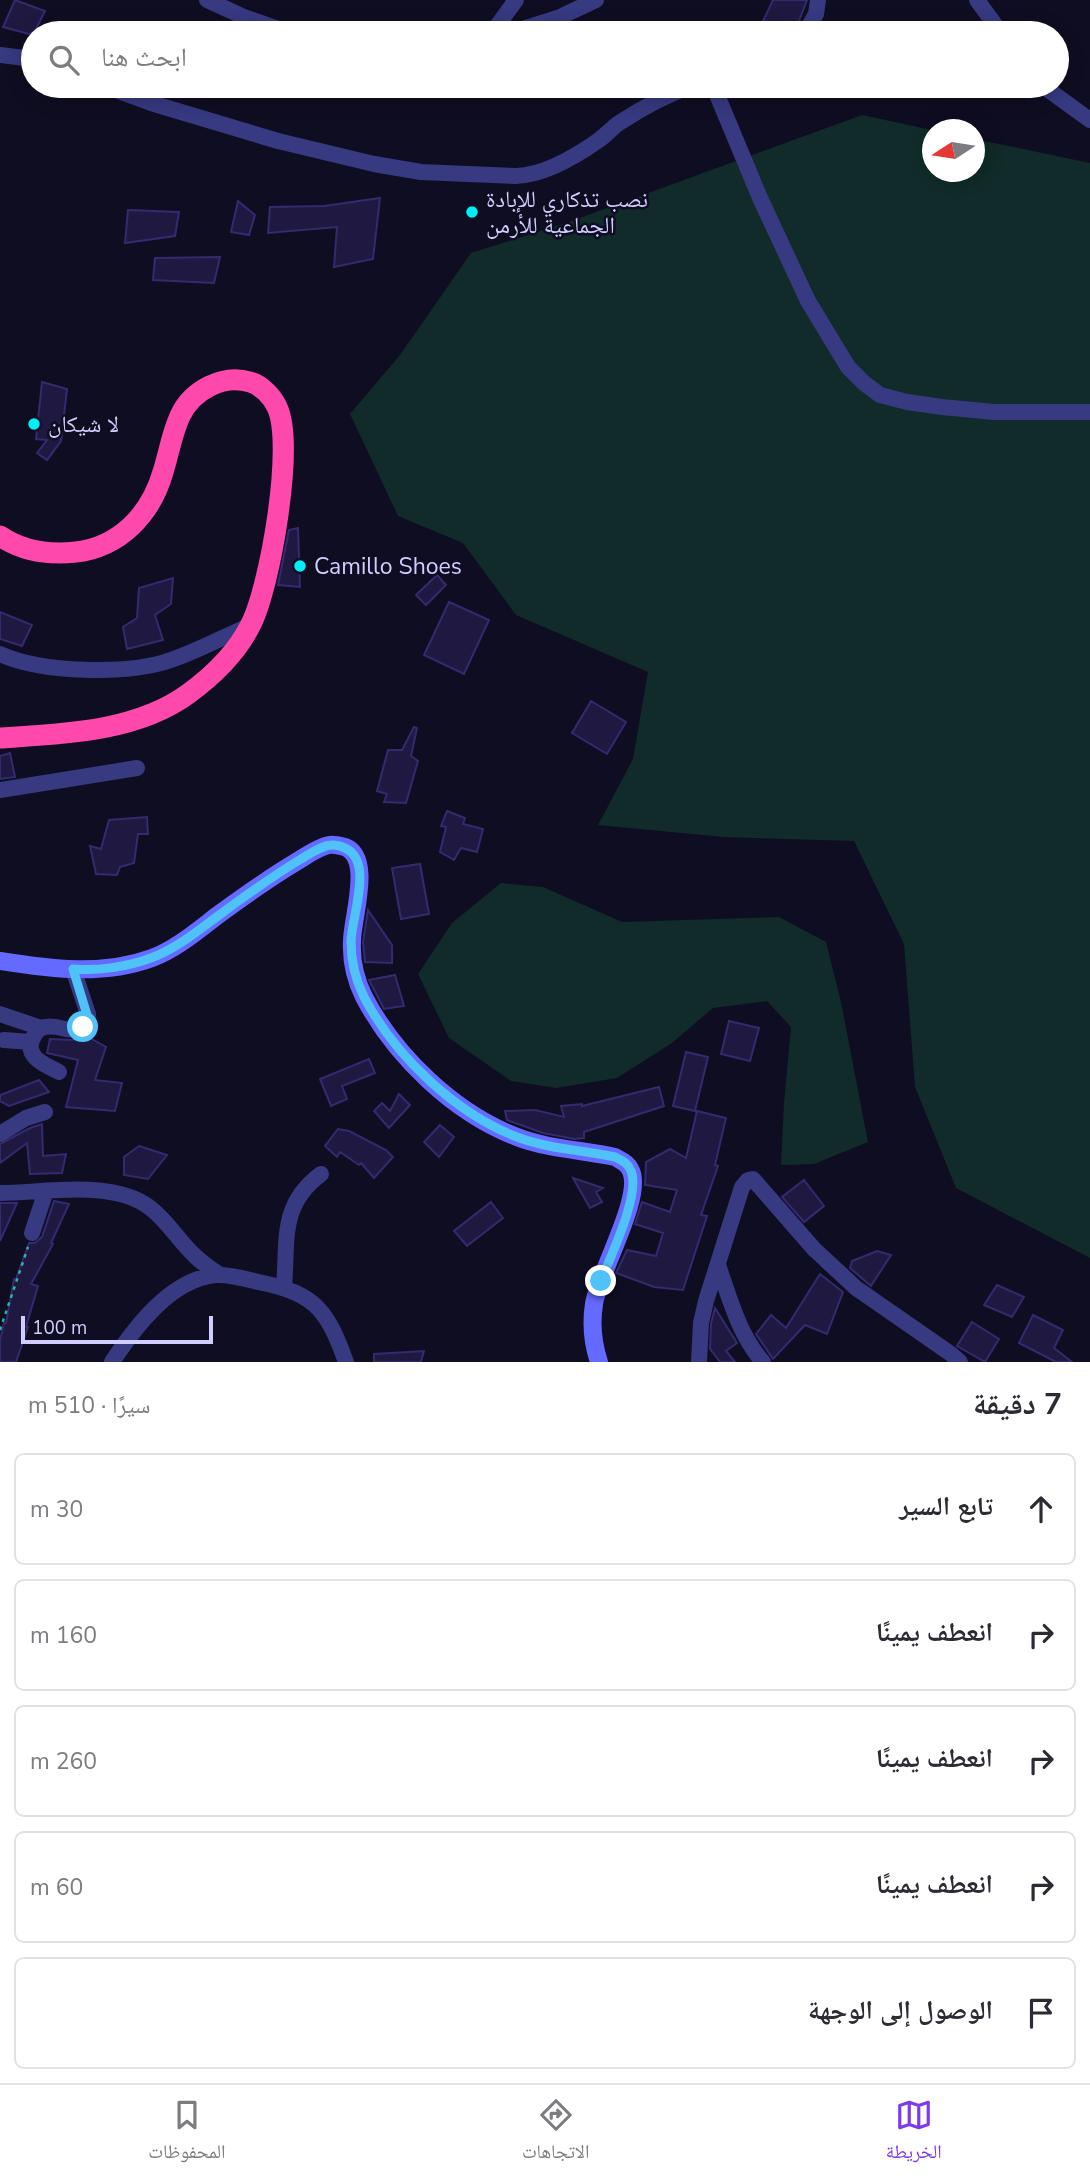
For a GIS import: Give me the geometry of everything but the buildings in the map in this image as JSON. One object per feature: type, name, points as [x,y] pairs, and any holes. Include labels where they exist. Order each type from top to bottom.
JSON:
[{"type":"highway","points":[[0,536],[31,551],[63,554],[87,551],[109,543],[130,529],[153,495],[181,414],[203,389],[222,380],[253,383],[266,392],[277,407],[282,428],[284,461],[267,583],[251,625],[233,654],[190,693],[169,707],[129,721],[94,728],[0,738]]},
{"type":"main road","points":[[0,961],[39,967],[105,969],[151,958],[187,939],[266,880],[307,856],[329,845],[353,852],[358,860],[360,876],[351,938],[356,979],[364,997],[400,1049],[448,1097],[489,1124],[538,1143],[615,1157],[626,1163],[632,1173],[630,1203],[594,1304],[593,1327],[599,1362]]},
{"type":"street","points":[[207,0],[256,21]]},
{"type":"street","points":[[502,21],[516,0]]},
{"type":"street","points":[[547,21],[596,0]]},
{"type":"street","points":[[812,21],[818,0]]},
{"type":"street","points":[[977,0],[992,21]]},
{"type":"street","points":[[0,55],[21,58]]},
{"type":"street","points":[[137,98],[265,137],[374,164],[421,172],[516,176],[540,172],[569,158],[601,139],[617,125],[664,98]]},
{"type":"street","points":[[716,98],[808,301],[848,367],[864,383],[880,395],[942,407],[994,412],[1090,412]]},
{"type":"street","points":[[1060,98],[1090,120]]},
{"type":"street","points":[[0,654],[69,669],[144,667],[172,660],[251,625]]},
{"type":"street","points":[[0,790],[137,768]]},
{"type":"street","points":[[0,1014],[41,1028],[71,1031],[79,1028],[87,1023],[88,1014],[73,969]]},
{"type":"street","points":[[41,1028],[31,1042],[31,1051],[36,1060],[60,1072]]},
{"type":"street","points":[[4,1040],[31,1042]]},
{"type":"street","points":[[0,1134],[26,1118],[45,1112]]},
{"type":"street","points":[[284,1288],[291,1210],[304,1190],[321,1174]]},
{"type":"street","points":[[699,1362],[701,1324],[741,1187],[753,1179],[814,1250],[842,1276],[942,1346],[960,1362]]},
{"type":"street","points":[[32,1233],[46,1191]]},
{"type":"street","points":[[0,1193],[97,1192],[134,1198],[150,1207],[194,1255],[219,1275]]},
{"type":"street","points":[[718,1265],[742,1331],[763,1362]]},
{"type":"street","points":[[112,1362],[141,1323],[167,1297],[203,1277],[219,1275],[284,1288],[306,1298],[322,1311],[334,1329],[346,1362]]},
{"type":"path","points":[[0,1330],[32,1233]]},
{"type":"green space","points":[[862,115],[922,128],[922,182],[985,182],[985,141],[1090,163],[1090,1258],[956,1188],[915,1087],[904,944],[854,841],[723,837],[598,825],[633,759],[648,672],[516,615],[463,543],[398,516],[350,414],[400,355],[471,253],[566,223]]},
{"type":"green space","points":[[501,883],[543,887],[622,922],[779,917],[826,942],[841,1002],[868,1142],[814,1164],[781,1165],[791,1027],[767,1001],[713,1008],[672,1043],[617,1078],[556,1088],[511,1081],[449,1038],[418,974],[452,923]]},
{"type":"place","name":"نصب تذكاري للإبادة الجماعية للأرمن","points":[[472,212]]},
{"type":"place","name":"لا شيكان","points":[[34,424]]},
{"type":"place","name":"Camillo Shoes","points":[[300,566]]},
{"type":"route","points":[[83,1027],[88,1018],[73,969],[105,969],[151,958],[187,939],[266,880],[307,856],[329,845],[346,848],[353,852],[358,860],[360,876],[351,938],[356,979],[364,997],[400,1049],[448,1097],[489,1124],[538,1143],[615,1157],[626,1163],[632,1173],[630,1203],[601,1281]]}]
